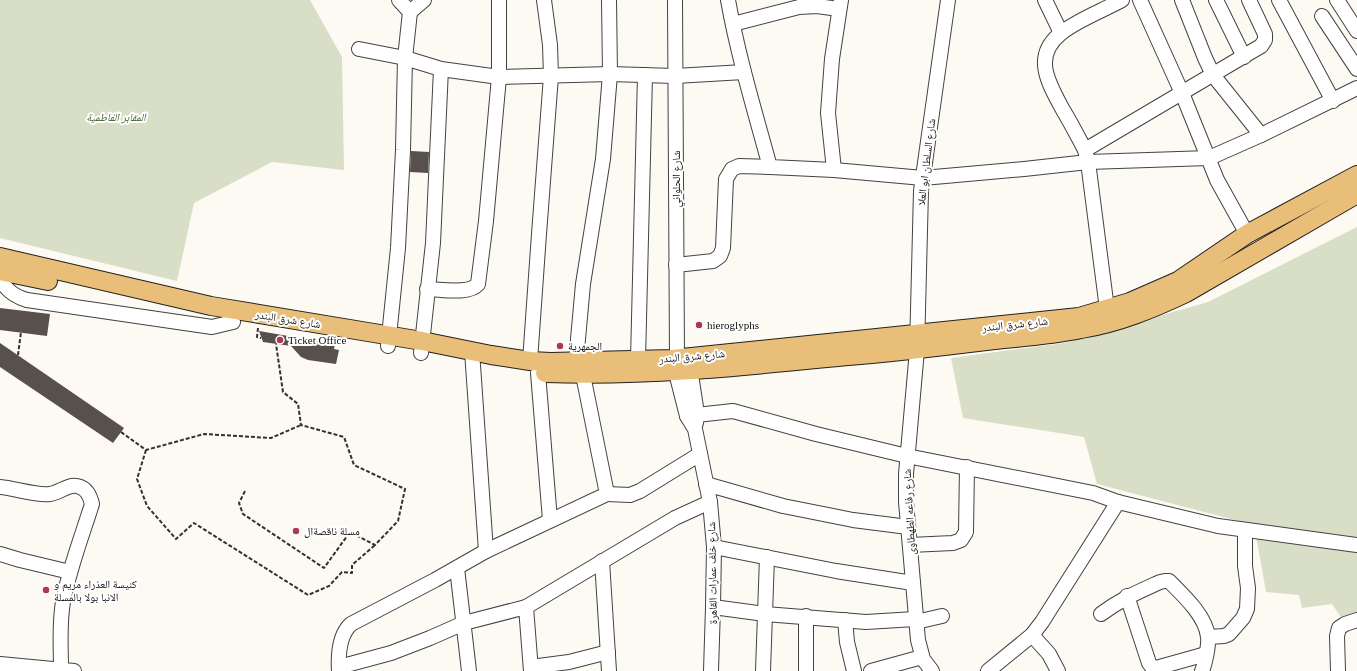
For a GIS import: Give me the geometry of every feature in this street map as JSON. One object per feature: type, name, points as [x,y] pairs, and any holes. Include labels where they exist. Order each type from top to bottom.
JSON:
[{"type":"main road","name":"شارع شرق البندر","points":[[917,342],[1079,317],[1130,302],[1178,281],[1247,234],[1357,175]]},
{"type":"main road","name":"شارع شرق البندر","points":[[0,271],[210,311],[233,322],[389,341],[472,358],[534,367],[580,368],[681,363],[917,342],[1081,330],[1108,323],[1161,305],[1186,293],[1357,194]]},
{"type":"main road","points":[[1247,234],[1255,244],[1256,252]]},
{"type":"main road","points":[[1226,248],[1227,256],[1237,263]]},
{"type":"main road","name":"شارع شرق البندر","points":[[0,257],[210,311],[260,326]]},
{"type":"main road","name":"شارع شرق البندر","points":[[580,368],[638,360],[681,363]]},
{"type":"street","points":[[399,0],[410,12]]},
{"type":"street","points":[[389,341],[398,248],[403,150],[405,58],[410,12],[424,0]]},
{"type":"street","points":[[427,289],[462,290],[474,288],[478,284],[486,222],[500,77],[499,0]]},
{"type":"street","points":[[544,0],[550,45],[551,76],[538,242],[534,367],[550,520]]},
{"type":"street","points":[[607,494],[580,368],[583,284],[603,159],[610,74],[609,0]]},
{"type":"street","name":"شارع الحلواني","points":[[676,0],[676,265],[681,363]]},
{"type":"street","points":[[728,0],[744,72],[770,167]]},
{"type":"street","name":"شارع السلطان ابو العلا","points":[[917,342],[921,191],[948,0]]},
{"type":"street","points":[[1045,0],[1061,33]]},
{"type":"street","points":[[1107,310],[1087,156],[1054,94],[1048,80],[1045,66],[1046,55],[1049,47],[1061,33],[1122,0]]},
{"type":"street","points":[[1140,0],[1182,93],[1218,180],[1247,234]]},
{"type":"street","points":[[1182,0],[1205,58],[1214,74],[1261,135]]},
{"type":"street","points":[[1216,0],[1244,57]]},
{"type":"street","points":[[1087,156],[1182,93],[1261,46],[1265,40],[1265,34],[1249,0]]},
{"type":"street","points":[[1279,0],[1333,101]]},
{"type":"street","points":[[1337,0],[1357,31]]},
{"type":"street","points":[[733,24],[799,8],[840,5],[832,59],[828,114],[834,170]]},
{"type":"street","points":[[1322,16],[1357,69]]},
{"type":"street","points":[[359,49],[405,58],[440,69],[500,77],[610,74],[675,76],[744,72]]},
{"type":"street","points":[[422,347],[433,243],[440,69]]},
{"type":"street","points":[[638,360],[645,75]]},
{"type":"street","points":[[676,265],[713,261],[720,256],[723,248],[726,179],[732,169],[739,166],[834,170],[923,178],[1024,169],[1087,156],[1209,158],[1333,101],[1357,88]]},
{"type":"street","points":[[0,277],[3,285],[15,296],[26,300],[212,327],[233,322]]},
{"type":"street","name":"شارع رفاعه الطهطاوى","points":[[917,342],[906,474],[908,527],[918,640],[922,657],[932,671]]},
{"type":"street","points":[[472,358],[486,551]]},
{"type":"street","name":"شارع خلف عمارات القاهرة","points":[[681,363],[710,502],[714,547],[711,671]]},
{"type":"street","points":[[692,415],[733,411],[816,434],[907,456],[1093,493],[1118,502],[1218,526],[1357,545]]},
{"type":"street","points":[[700,454],[640,491],[630,495],[607,494],[550,520],[486,551],[351,624],[345,630],[342,639],[339,669],[391,653],[464,623],[526,607],[675,518],[710,502]]},
{"type":"street","points":[[910,545],[953,543],[961,540],[966,532],[967,467]]},
{"type":"street","points":[[706,484],[783,506],[853,520],[908,527]]},
{"type":"street","points":[[0,487],[49,494],[76,486],[84,489],[90,496],[92,504],[70,572],[63,602],[61,635],[67,670],[25,668],[0,664]]},
{"type":"street","points":[[988,671],[1032,635],[1042,622],[1118,502]]},
{"type":"street","points":[[1209,637],[1224,636],[1229,634],[1244,618],[1247,609],[1248,588],[1245,566],[1245,530]]},
{"type":"street","points":[[714,547],[836,571],[913,583]]},
{"type":"street","points":[[0,554],[70,572]]},
{"type":"street","points":[[763,671],[767,557]]},
{"type":"street","points":[[602,562],[609,671]]},
{"type":"street","points":[[457,568],[469,671]]},
{"type":"street","points":[[1101,614],[1127,596],[1165,580],[1169,581],[1192,605],[1209,637],[1202,671]]},
{"type":"street","points":[[1127,596],[1149,663],[1152,667],[1156,668],[1206,654]]},
{"type":"street","points":[[526,607],[531,669],[569,662],[608,652]]},
{"type":"street","points":[[713,608],[866,622],[916,621],[942,616]]},
{"type":"street","points":[[806,616],[806,671]]},
{"type":"street","points":[[845,620],[847,642],[854,671]]},
{"type":"street","points":[[1338,671],[1337,636],[1339,628],[1345,624],[1357,620]]},
{"type":"street","points":[[1032,635],[1049,654],[1058,671]]},
{"type":"street","points":[[871,671],[922,657]]},
{"type":"path","points":[[18,355],[21,332]]},
{"type":"path","points":[[276,344],[283,392],[298,404],[301,425]]},
{"type":"path","points":[[301,425],[344,437],[354,465],[405,489],[398,521],[375,545],[352,565],[352,573],[342,572],[329,586],[308,595],[194,523],[176,539],[147,506],[137,479],[146,450],[204,434],[270,438],[301,425]]},
{"type":"path","points":[[121,432],[146,450]]},
{"type":"path","points":[[245,491],[239,503],[243,514],[324,568],[350,532],[375,545]]},
{"type":"green space","name":"المقابر الفاطمية","points":[[0,0],[310,0],[342,57],[344,170],[272,162],[194,203],[177,281],[0,238]]},
{"type":"green space","points":[[1357,227],[1357,616],[1343,620],[1332,604],[1302,608],[1299,595],[1266,592],[1254,525],[1097,484],[1084,437],[963,418],[951,358],[1064,343],[1208,302]]},
{"type":"building","points":[[411,151],[429,152],[428,173],[410,172]]},
{"type":"building","points":[[0,308],[50,314],[47,336],[0,330]]},
{"type":"building","points":[[259,331],[335,344],[334,349],[339,350],[336,364],[308,360],[301,357],[291,346],[263,342]]},
{"type":"building","points":[[0,343],[124,428],[113,443],[0,367]]},
{"type":"place","name":"hieroglyphs","points":[[699,325]]},
{"type":"place","name":"Ticket Office","points":[[280,340]]},
{"type":"place","name":"الجمهرية","points":[[560,346]]},
{"type":"place","name":"مسلة ناقصةال","points":[[296,531]]},
{"type":"place","name":"كنيسة العذراء مريم و الانبا بولا بالمسلة","points":[[46,590]]}]
